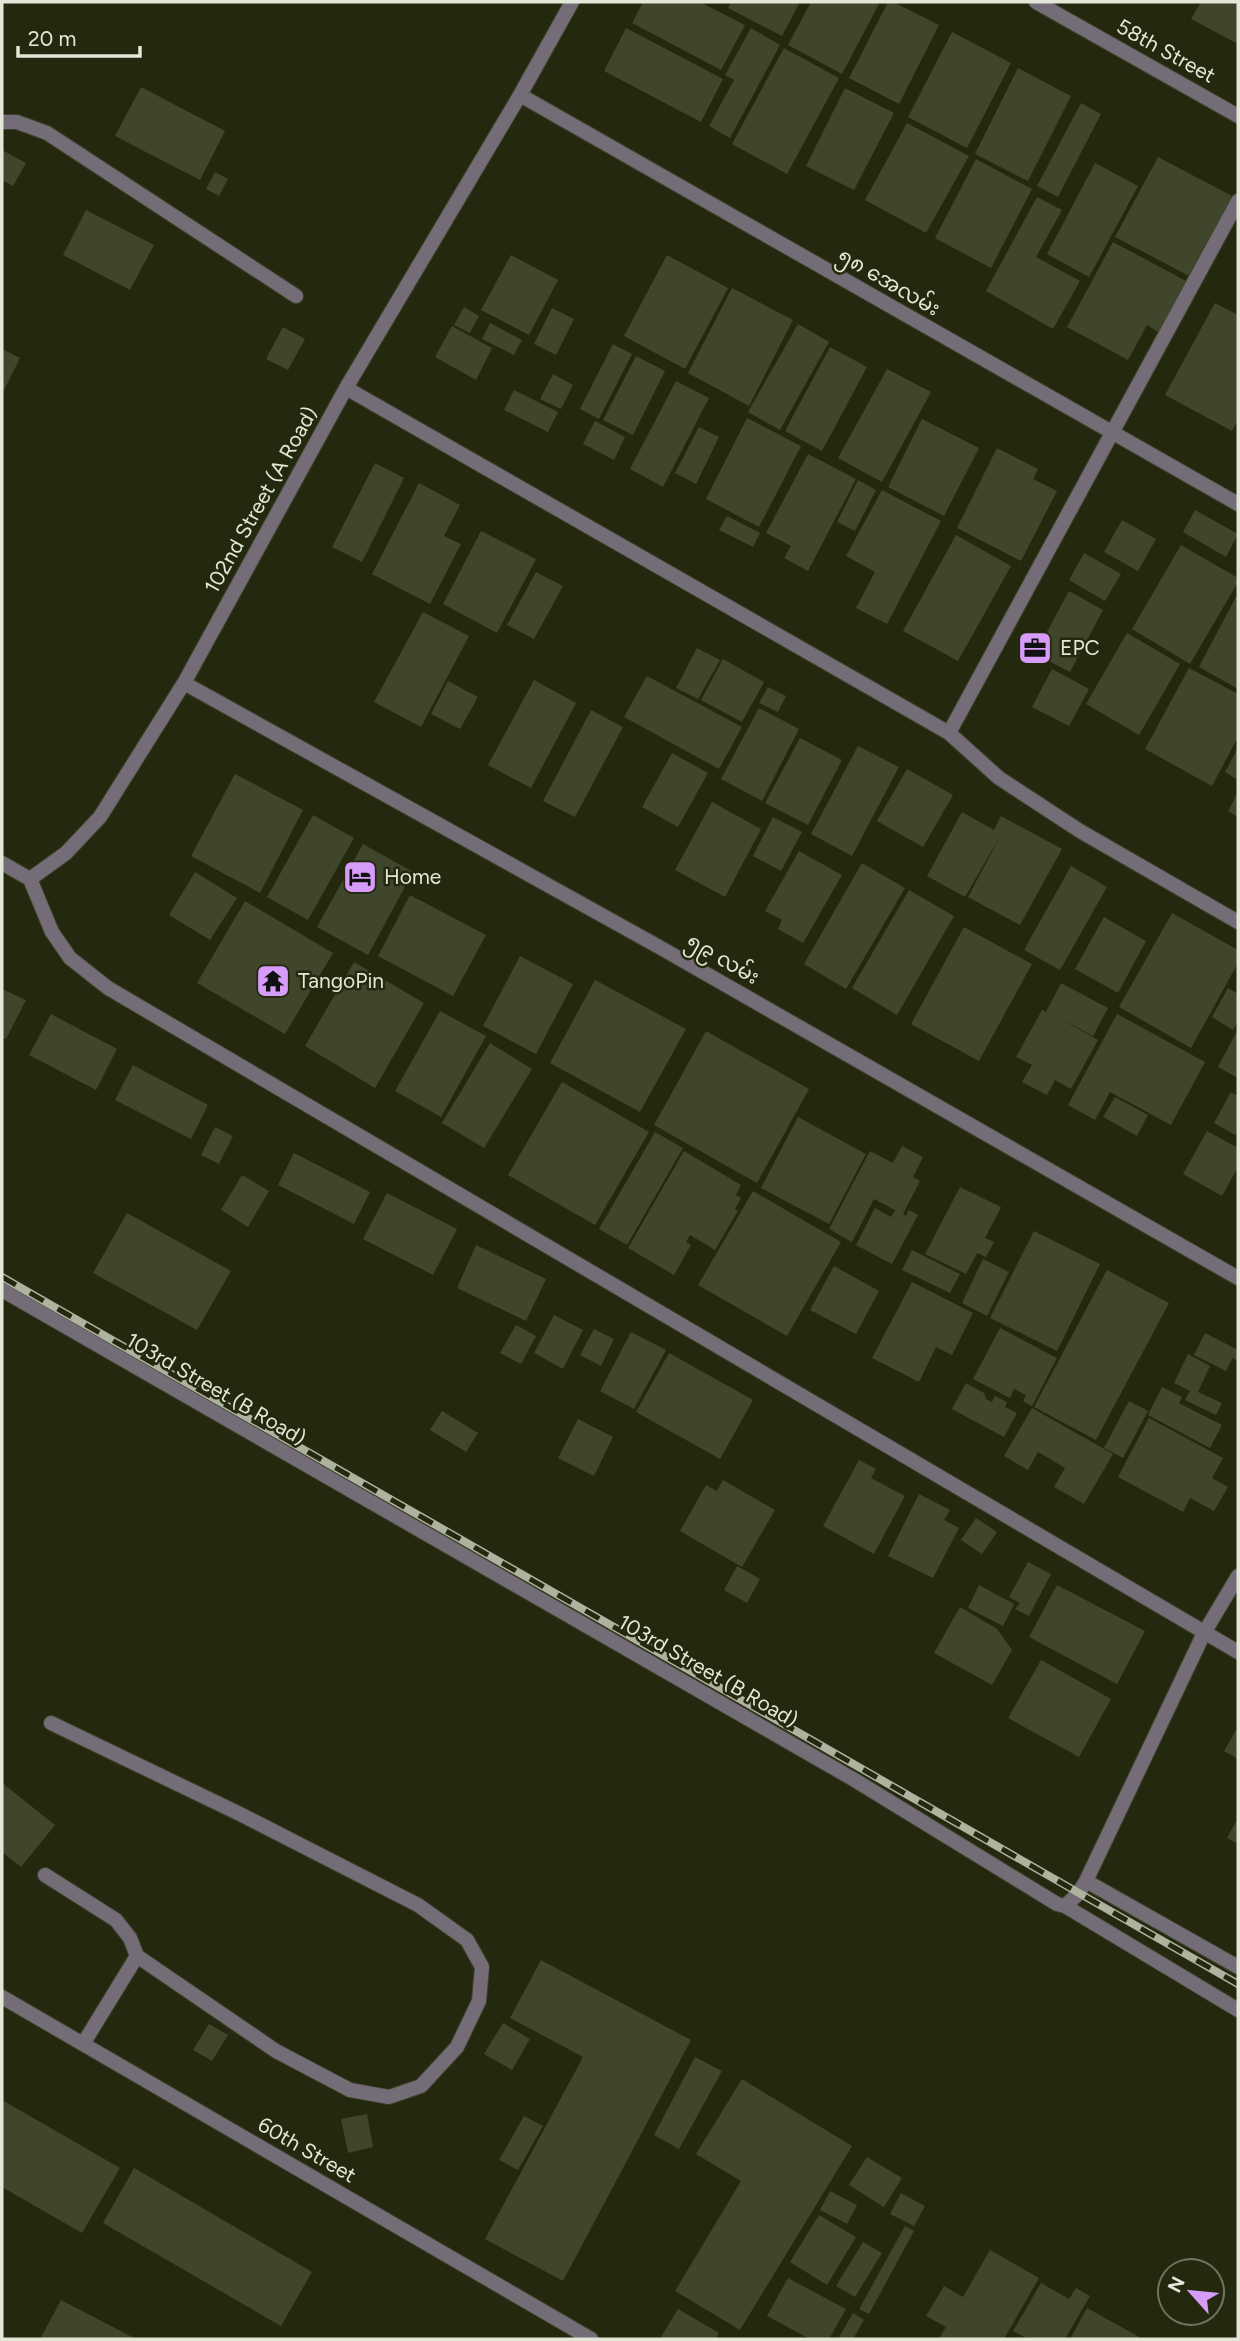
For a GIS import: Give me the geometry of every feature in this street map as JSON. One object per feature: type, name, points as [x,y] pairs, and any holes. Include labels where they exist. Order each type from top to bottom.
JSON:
[{"type":"street","name":"102nd Street (A Road)","points":[[30,879],[66,853],[100,817],[184,682],[346,388],[520,95],[572,2]]},
{"type":"street","name":"58th Street","points":[[1036,2],[1238,116]]},
{"type":"street","name":"၅၈ အေလမ်း","points":[[520,95],[1238,504]]},
{"type":"street","points":[[2,122],[17,122],[47,133],[296,296]]},
{"type":"street","points":[[949,733],[1238,201]]},
{"type":"street","points":[[346,388],[949,733],[999,778],[1069,824],[1238,922]]},
{"type":"street","name":"၅၉ လမ်း","points":[[184,682],[661,948],[1238,1278]]},
{"type":"street","points":[[2,863],[30,879],[52,932],[70,958],[108,988],[1238,1652]]},
{"type":"street","name":"103rd Street (B Road)","points":[[2,1290],[853,1779],[1057,1904],[1065,1906],[1238,2010]]},
{"type":"street","points":[[1065,1906],[1079,1894],[1086,1881],[1204,1633],[1238,1576]]},
{"type":"street","points":[[45,1875],[116,1920],[130,1938],[137,1956],[276,2051],[350,2090],[389,2097],[421,2086],[457,2047],[479,2001],[482,1967],[467,1940],[418,1905],[240,1814],[51,1723]]},
{"type":"street","points":[[1086,1881],[1238,1967]]},
{"type":"street","points":[[83,2044],[137,1956]]},
{"type":"street","name":"60th Street","points":[[2,1997],[591,2339]]},
{"type":"building","points":[[643,2],[700,2],[745,25],[721,70],[632,23]]},
{"type":"building","points":[[731,2],[800,2],[782,36],[728,8]]},
{"type":"building","points":[[811,2],[880,2],[842,74],[788,45]]},
{"type":"building","points":[[888,2],[939,25],[899,104],[849,78]]},
{"type":"building","points":[[1201,2],[1238,2],[1238,44],[1191,19]]},
{"type":"building","points":[[626,28],[723,79],[701,122],[604,71]]},
{"type":"building","points":[[751,28],[780,45],[730,138],[709,126],[734,80],[725,75]]},
{"type":"building","points":[[952,32],[1011,63],[967,148],[908,117]]},
{"type":"building","points":[[784,48],[839,78],[787,174],[732,144]]},
{"type":"building","points":[[1018,68],[1071,96],[1028,181],[975,154]]},
{"type":"building","points":[[141,87],[225,131],[200,180],[115,136]]},
{"type":"building","points":[[845,88],[894,113],[854,190],[806,166]]},
{"type":"building","points":[[1081,103],[1101,114],[1058,197],[1037,186]]},
{"type":"building","points":[[907,123],[969,156],[926,233],[865,200]]},
{"type":"building","points":[[2,150],[26,163],[13,186],[2,180]]},
{"type":"building","points":[[1158,157],[1232,196],[1189,276],[1115,237]]},
{"type":"building","points":[[976,159],[1032,189],[991,268],[935,238]]},
{"type":"building","points":[[1095,163],[1138,186],[1089,277],[1047,254]]},
{"type":"building","points":[[215,172],[228,179],[219,196],[206,189]]},
{"type":"building","points":[[1037,197],[1062,210],[1036,257],[1080,281],[1053,329],[986,291]]},
{"type":"building","points":[[86,210],[154,245],[130,290],[63,255]]},
{"type":"building","points":[[1113,242],[1188,282],[1160,333],[1147,325],[1128,360],[1067,327]]},
{"type":"building","points":[[511,255],[558,280],[529,335],[481,310]]},
{"type":"building","points":[[667,255],[728,288],[685,369],[624,336]]},
{"type":"building","points":[[732,288],[793,320],[749,406],[688,373]]},
{"type":"building","points":[[1215,303],[1238,315],[1238,420],[1232,431],[1165,395]]},
{"type":"building","points":[[464,307],[479,316],[470,333],[454,325]]},
{"type":"building","points":[[552,308],[574,319],[556,355],[534,344]]},
{"type":"building","points":[[490,323],[522,340],[514,355],[482,339]]},
{"type":"building","points":[[798,324],[829,342],[780,430],[748,412]]},
{"type":"building","points":[[452,326],[492,348],[476,380],[435,357]]},
{"type":"building","points":[[283,327],[305,339],[288,370],[266,359]]},
{"type":"building","points":[[613,344],[632,354],[599,419],[580,409]]},
{"type":"building","points":[[830,347],[867,367],[822,451],[785,431]]},
{"type":"building","points":[[2,349],[20,358],[2,394]]},
{"type":"building","points":[[636,356],[665,371],[633,435],[603,420]]},
{"type":"building","points":[[887,369],[931,392],[882,482],[838,458]]},
{"type":"building","points":[[553,374],[573,385],[561,409],[540,399]]},
{"type":"building","points":[[676,381],[709,398],[663,487],[630,469]]},
{"type":"building","points":[[514,390],[558,412],[548,432],[504,410]]},
{"type":"building","points":[[747,418],[801,446],[759,527],[706,499]]},
{"type":"building","points":[[922,419],[979,448],[944,516],[888,487]]},
{"type":"building","points":[[595,421],[625,437],[614,460],[583,444]]},
{"type":"building","points":[[699,427],[719,437],[696,484],[675,473]]},
{"type":"building","points":[[997,448],[1038,469],[1033,479],[1057,491],[1021,561],[957,528]]},
{"type":"building","points":[[808,454],[856,479],[808,571],[784,558],[791,546],[766,533]]},
{"type":"building","points":[[375,463],[404,478],[362,562],[332,547]]},
{"type":"building","points":[[858,480],[876,490],[855,531],[837,522]]},
{"type":"building","points":[[419,483],[460,505],[444,536],[461,544],[430,604],[372,574]]},
{"type":"building","points":[[882,490],[941,521],[887,624],[856,608],[875,572],[846,556]]},
{"type":"building","points":[[1195,510],[1238,534],[1226,557],[1183,532]]},
{"type":"building","points":[[727,516],[760,533],[753,547],[719,530]]},
{"type":"building","points":[[1122,520],[1156,539],[1138,571],[1104,552]]},
{"type":"building","points":[[481,531],[536,559],[497,633],[443,604]]},
{"type":"building","points":[[956,535],[1011,566],[958,661],[903,631]]},
{"type":"building","points":[[1181,545],[1238,578],[1190,664],[1132,629]]},
{"type":"building","points":[[1084,553],[1121,574],[1105,601],[1069,580]]},
{"type":"building","points":[[536,572],[563,586],[534,639],[507,625]]},
{"type":"building","points":[[1069,591],[1103,610],[1070,672],[1035,654]]},
{"type":"building","points":[[1238,593],[1238,689],[1199,667]]},
{"type":"building","points":[[423,612],[469,636],[421,727],[374,702]]},
{"type":"building","points":[[1127,633],[1180,664],[1139,735],[1086,704]]},
{"type":"building","points":[[697,648],[720,660],[698,699],[676,688]]},
{"type":"building","points":[[723,659],[764,682],[742,722],[701,700]]},
{"type":"building","points":[[1189,668],[1238,694],[1238,737],[1212,786],[1145,749]]},
{"type":"building","points":[[1052,669],[1089,689],[1069,726],[1032,707]]},
{"type":"building","points":[[647,676],[742,727],[719,769],[624,717]]},
{"type":"building","points":[[534,680],[576,703],[531,788],[488,765]]},
{"type":"building","points":[[448,681],[478,697],[460,729],[431,714]]},
{"type":"building","points":[[768,687],[786,696],[778,712],[759,703]]},
{"type":"building","points":[[759,708],[799,729],[762,801],[721,779]]},
{"type":"building","points":[[591,710],[623,727],[575,817],[543,801]]},
{"type":"building","points":[[800,738],[842,760],[808,825],[765,803]]},
{"type":"building","points":[[858,746],[899,767],[852,856],[811,834]]},
{"type":"building","points":[[1238,748],[1238,780],[1225,772]]},
{"type":"building","points":[[672,753],[708,773],[678,827],[642,807]]},
{"type":"building","points":[[907,769],[953,795],[923,847],[877,821]]},
{"type":"building","points":[[235,774],[303,810],[260,893],[191,856]]},
{"type":"building","points":[[1238,792],[1238,817],[1228,811]]},
{"type":"building","points":[[712,802],[761,829],[725,897],[675,870]]},
{"type":"building","points":[[962,812],[994,830],[1001,816],[1062,849],[1020,925],[968,897],[1002,833],[965,897],[927,876]]},
{"type":"building","points":[[313,815],[354,838],[308,920],[267,897]]},
{"type":"building","points":[[773,817],[802,832],[781,871],[753,856]]},
{"type":"building","points":[[363,844],[413,872],[368,955],[317,927]]},
{"type":"building","points":[[799,851],[842,875],[803,943],[778,929],[782,920],[765,911]]},
{"type":"building","points":[[862,863],[905,888],[846,989],[804,964]]},
{"type":"building","points":[[1071,866],[1107,887],[1060,970],[1024,950]]},
{"type":"building","points":[[195,872],[237,898],[210,940],[169,915]]},
{"type":"building","points":[[909,890],[954,916],[897,1015],[852,988]]},
{"type":"building","points":[[410,895],[486,935],[453,996],[378,956]]},
{"type":"building","points":[[245,901],[333,953],[285,1034],[197,983]]},
{"type":"building","points":[[1172,913],[1238,950],[1238,963],[1191,1048],[1119,1007]]},
{"type":"building","points":[[1104,917],[1146,941],[1118,993],[1075,969]]},
{"type":"building","points":[[964,927],[1032,964],[979,1061],[911,1024]]},
{"type":"building","points":[[520,956],[573,984],[536,1054],[483,1026]]},
{"type":"building","points":[[354,962],[424,1003],[375,1088],[305,1046]]},
{"type":"building","points":[[595,980],[686,1029],[640,1112],[550,1063]]},
{"type":"building","points":[[1061,983],[1108,1008],[1093,1036],[1054,1015],[1098,1040],[1071,1089],[1055,1080],[1047,1095],[1022,1082],[1032,1065],[1016,1057],[1042,1010],[1046,1012]]},
{"type":"building","points":[[1228,988],[1238,994],[1238,1021],[1233,1030],[1212,1017]]},
{"type":"building","points":[[2,989],[26,1000],[6,1039],[2,1037]]},
{"type":"building","points":[[440,1011],[486,1036],[441,1117],[395,1091]]},
{"type":"building","points":[[51,1014],[117,1049],[96,1090],[29,1055]]},
{"type":"building","points":[[1117,1014],[1205,1062],[1171,1125],[1110,1092],[1095,1120],[1068,1105]]},
{"type":"building","points":[[1238,1029],[1238,1078],[1218,1067]]},
{"type":"building","points":[[706,1031],[809,1089],[757,1183],[654,1125]]},
{"type":"building","points":[[490,1043],[532,1069],[484,1148],[442,1123]]},
{"type":"building","points":[[133,1065],[208,1105],[191,1139],[115,1100]]},
{"type":"building","points":[[562,1082],[649,1132],[595,1225],[508,1175]]},
{"type":"building","points":[[1231,1092],[1238,1096],[1238,1129],[1235,1135],[1214,1123]]},
{"type":"building","points":[[1115,1097],[1148,1115],[1137,1136],[1103,1117]]},
{"type":"building","points":[[798,1117],[866,1154],[829,1224],[761,1188]]},
{"type":"building","points":[[215,1127],[233,1136],[219,1164],[201,1155]]},
{"type":"building","points":[[1207,1131],[1238,1148],[1238,1167],[1222,1196],[1183,1174]]},
{"type":"building","points":[[655,1132],[683,1148],[627,1245],[599,1229]]},
{"type":"building","points":[[902,1146],[923,1157],[913,1177],[920,1181],[903,1214],[906,1216],[909,1210],[918,1215],[892,1264],[856,1245],[875,1208],[891,1217],[895,1210],[874,1199],[852,1242],[829,1229],[870,1151],[893,1163]]},
{"type":"building","points":[[684,1151],[741,1185],[736,1195],[741,1198],[735,1209],[738,1211],[715,1250],[690,1235],[686,1242],[691,1245],[674,1275],[628,1248]]},
{"type":"building","points":[[294,1153],[370,1192],[354,1224],[278,1185]]},
{"type":"building","points":[[242,1175],[269,1191],[248,1227],[221,1210]]},
{"type":"building","points":[[960,1187],[1001,1207],[985,1238],[994,1242],[986,1257],[977,1253],[966,1274],[925,1254]]},
{"type":"building","points":[[753,1191],[841,1242],[787,1336],[698,1285]]},
{"type":"building","points":[[387,1193],[457,1229],[433,1275],[363,1239]]},
{"type":"building","points":[[127,1213],[231,1271],[197,1330],[93,1273]]},
{"type":"building","points":[[1034,1231],[1100,1264],[1057,1351],[990,1318]]},
{"type":"building","points":[[476,1245],[546,1279],[526,1321],[457,1288]]},
{"type":"building","points":[[912,1250],[960,1274],[950,1293],[902,1270]]},
{"type":"building","points":[[983,1259],[1009,1272],[987,1316],[962,1303]]},
{"type":"building","points":[[834,1266],[879,1291],[856,1334],[810,1310]]},
{"type":"building","points":[[1107,1270],[1169,1303],[1096,1440],[1034,1407]]},
{"type":"building","points":[[912,1282],[973,1313],[952,1355],[936,1347],[919,1382],[872,1358]]},
{"type":"building","points":[[554,1315],[583,1330],[563,1369],[534,1353]]},
{"type":"building","points":[[516,1325],[536,1336],[521,1364],[500,1353]]},
{"type":"building","points":[[1000,1328],[1057,1358],[1032,1406],[1023,1401],[1026,1395],[1014,1389],[1010,1398],[973,1379]]},
{"type":"building","points":[[594,1329],[614,1339],[601,1366],[580,1355]]},
{"type":"building","points":[[631,1332],[666,1350],[634,1409],[600,1391]]},
{"type":"building","points":[[1205,1333],[1238,1350],[1237,1361],[1233,1358],[1226,1371],[1194,1355]]},
{"type":"building","points":[[669,1353],[753,1400],[720,1459],[636,1412]]},
{"type":"building","points":[[1188,1354],[1210,1366],[1198,1392],[1222,1403],[1216,1415],[1185,1400],[1190,1391],[1174,1383]]},
{"type":"building","points":[[966,1383],[984,1393],[986,1399],[992,1402],[995,1396],[1007,1402],[1005,1407],[1017,1413],[1004,1437],[952,1409]]},
{"type":"building","points":[[1162,1387],[1182,1397],[1179,1403],[1222,1425],[1210,1448],[1148,1415]]},
{"type":"building","points":[[1129,1401],[1148,1411],[1123,1458],[1104,1448]]},
{"type":"building","points":[[1032,1408],[1113,1454],[1084,1504],[1054,1487],[1065,1468],[1038,1452],[1028,1470],[1004,1456]]},
{"type":"building","points":[[442,1411],[478,1433],[466,1452],[430,1430]]},
{"type":"building","points":[[1149,1418],[1223,1458],[1212,1478],[1228,1487],[1214,1511],[1190,1498],[1183,1512],[1118,1477]]},
{"type":"building","points":[[578,1419],[613,1437],[594,1476],[558,1458]]},
{"type":"building","points":[[859,1460],[876,1469],[871,1478],[905,1496],[874,1554],[823,1526]]},
{"type":"building","points":[[723,1480],[775,1510],[742,1567],[680,1531],[706,1485],[717,1491]]},
{"type":"building","points":[[919,1494],[950,1510],[944,1520],[959,1528],[933,1578],[888,1556]]},
{"type":"building","points":[[976,1518],[997,1532],[982,1554],[961,1540]]},
{"type":"building","points":[[1028,1562],[1051,1574],[1029,1616],[1015,1609],[1020,1603],[1009,1597]]},
{"type":"building","points":[[737,1566],[760,1579],[747,1603],[724,1590]]},
{"type":"building","points":[[979,1585],[1014,1604],[1003,1626],[968,1608]]},
{"type":"building","points":[[1057,1585],[1145,1631],[1117,1684],[1029,1637]]},
{"type":"building","points":[[960,1607],[997,1629],[1012,1650],[992,1685],[934,1653]]},
{"type":"building","points":[[1041,1660],[1111,1699],[1079,1757],[1008,1718]]},
{"type":"building","points":[[1238,1727],[1238,1759],[1224,1751]]},
{"type":"building","points":[[2,1783],[55,1825],[21,1867],[2,1852]]},
{"type":"building","points":[[1238,1818],[1238,1844],[1227,1838]]},
{"type":"building","points":[[541,1960],[691,2040],[563,2281],[485,2239],[583,2057],[510,2018]]},
{"type":"building","points":[[503,2023],[530,2039],[512,2070],[484,2054]]},
{"type":"building","points":[[209,2024],[228,2035],[212,2061],[193,2050]]},
{"type":"building","points":[[695,2057],[722,2071],[679,2149],[654,2135]]},
{"type":"building","points":[[742,2079],[852,2146],[740,2330],[675,2291],[741,2181],[696,2154]]},
{"type":"building","points":[[2,2100],[120,2168],[82,2233],[2,2187]]},
{"type":"building","points":[[367,2114],[373,2147],[348,2153],[341,2119]]},
{"type":"building","points":[[524,2116],[543,2126],[518,2170],[499,2160]]},
{"type":"building","points":[[867,2157],[902,2178],[884,2207],[849,2185]]},
{"type":"building","points":[[134,2168],[312,2272],[281,2326],[103,2223]]},
{"type":"building","points":[[830,2191],[857,2205],[847,2224],[820,2210]]},
{"type":"building","points":[[901,2193],[925,2206],[914,2226],[890,2214]]},
{"type":"building","points":[[819,2215],[856,2237],[827,2285],[790,2262]]},
{"type":"building","points":[[905,2226],[914,2231],[869,2314],[859,2309]]},
{"type":"building","points":[[863,2242],[882,2253],[855,2297],[836,2286]]},
{"type":"building","points":[[990,2250],[1039,2278],[1004,2339],[939,2339],[946,2327],[926,2316],[944,2286],[963,2297]]},
{"type":"building","points":[[788,2278],[846,2309],[829,2339],[810,2339],[767,2316]]},
{"type":"building","points":[[1041,2283],[1069,2299],[1076,2288],[1090,2296],[1065,2339],[1028,2339],[1013,2331]]},
{"type":"building","points":[[61,2300],[136,2339],[40,2339]]},
{"type":"building","points":[[1087,2308],[1143,2339],[1070,2339]]},
{"type":"building","points":[[678,2309],[719,2333],[716,2339],[661,2337]]},
{"type":"building","points":[[853,2313],[864,2320],[853,2339],[838,2339]]},
{"type":"railway","points":[[2,1277],[1238,1984]]},
{"type":"place","name":"EPC","points":[[1035,648]]},
{"type":"place","name":"Home","points":[[360,877]]},
{"type":"place","name":"TangoPin","points":[[273,981]]}]
